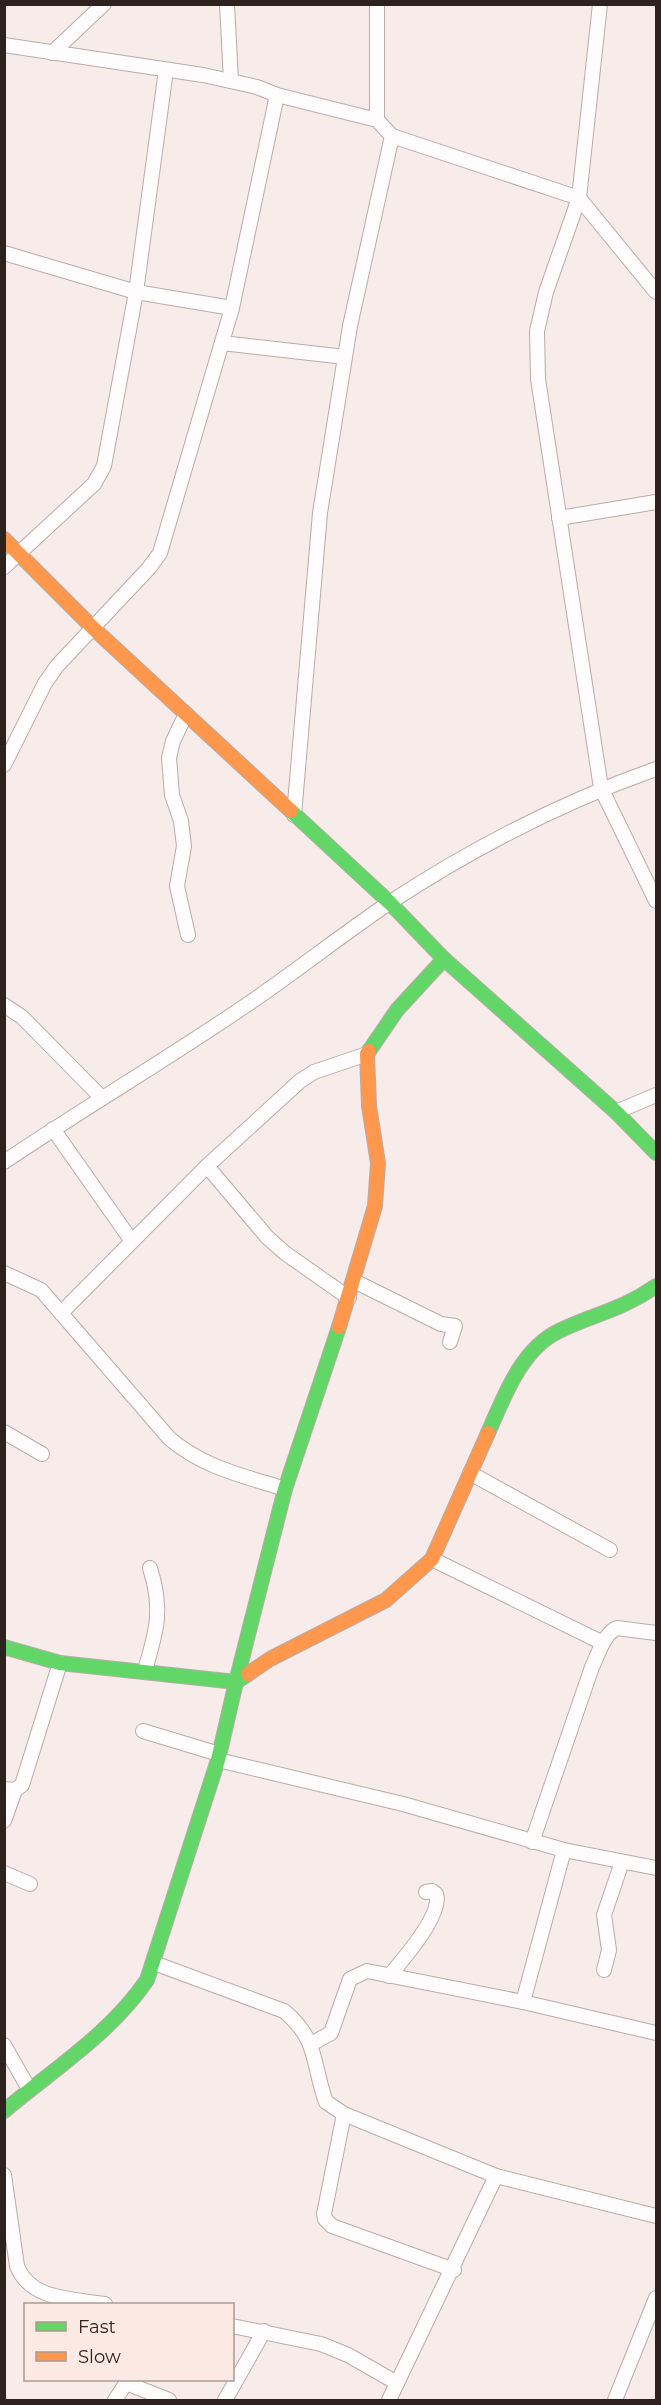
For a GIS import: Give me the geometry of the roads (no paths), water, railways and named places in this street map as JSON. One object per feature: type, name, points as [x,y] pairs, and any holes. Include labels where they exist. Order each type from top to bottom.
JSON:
[{"type":"street","points":[[52,53],[104,4]]},
{"type":"street","points":[[227,4],[231,81]]},
{"type":"street","points":[[377,4],[377,120]]},
{"type":"street","points":[[600,4],[579,198],[546,292],[537,331],[538,379],[601,788],[657,901]]},
{"type":"street","points":[[4,45],[231,81],[257,87],[277,96],[377,120],[392,136],[579,198],[657,292]]},
{"type":"street","points":[[4,567],[94,484],[104,466],[136,292],[166,70]]},
{"type":"street","points":[[4,765],[45,683],[92,627],[149,568],[160,553],[232,308],[277,96]]},
{"type":"street","points":[[294,815],[320,513],[345,357],[392,136]]},
{"type":"street","points":[[4,254],[136,292],[232,308]]},
{"type":"street","points":[[222,343],[345,357]]},
{"type":"street","points":[[559,518],[657,502]]},
{"type":"street","points":[[4,539],[20,552],[92,627],[390,903],[444,959],[616,1112],[657,1153]]},
{"type":"street","points":[[186,714],[173,741],[170,758],[171,795],[181,821],[184,846],[177,886],[188,935]]},
{"type":"street","points":[[4,1162],[244,1007],[390,903],[533,819],[601,788],[657,769]]},
{"type":"street","points":[[4,2111],[113,2022],[140,1992],[154,1963],[219,1757],[285,1489],[349,1298],[377,1187],[378,1163],[369,1106],[367,1054],[397,1010],[444,959]]},
{"type":"street","points":[[4,1005],[22,1017],[102,1098]]},
{"type":"street","points":[[61,1314],[131,1240],[207,1166],[300,1081],[314,1072],[367,1054]]},
{"type":"street","points":[[616,1112],[657,1095]]},
{"type":"street","points":[[53,1129],[131,1240]]},
{"type":"street","points":[[207,1166],[267,1236],[285,1253],[349,1298]]},
{"type":"street","points":[[4,1273],[41,1290],[169,1438],[186,1453],[198,1461],[285,1489]]},
{"type":"street","points":[[354,1281],[441,1324],[455,1326],[450,1342]]},
{"type":"street","points":[[4,1647],[60,1663],[145,1670],[236,1682],[270,1659],[386,1600],[432,1559],[509,1386],[533,1351],[557,1332],[632,1303],[657,1286]]},
{"type":"street","points":[[4,1432],[42,1454]]},
{"type":"street","points":[[470,1473],[610,1550]]},
{"type":"street","points":[[432,1559],[603,1642]]},
{"type":"street","points":[[145,1670],[159,1617],[159,1605],[150,1568]]},
{"type":"street","points":[[532,1842],[592,1667],[603,1642],[612,1630],[617,1628],[657,1633]]},
{"type":"street","points":[[4,1821],[10,1789],[22,1785],[60,1663]]},
{"type":"street","points":[[143,1731],[219,1757],[415,1807],[532,1842],[657,1868]]},
{"type":"street","points":[[523,2002],[564,1850]]},
{"type":"street","points":[[604,1970],[609,1950],[604,1915],[622,1862]]},
{"type":"street","points":[[4,1873],[30,1884]]},
{"type":"street","points":[[389,1976],[416,1945],[436,1906],[436,1894],[432,1890],[426,1892]]},
{"type":"street","points":[[154,1963],[284,2011],[297,2022],[311,2044],[326,2102],[344,2114],[496,2176],[657,2216]]},
{"type":"street","points":[[311,2044],[331,2033],[350,1979],[367,1971],[523,2002],[657,2033]]},
{"type":"street","points":[[4,2045],[29,2090]]},
{"type":"street","points":[[344,2114],[324,2214],[325,2219],[332,2226],[454,2270]]},
{"type":"street","points":[[4,2175],[17,2266],[21,2276],[33,2289],[43,2293],[99,2303]]},
{"type":"street","points":[[389,2400],[454,2270],[496,2176]]},
{"type":"street","points":[[615,2400],[657,2298]]},
{"type":"street","points":[[234,2326],[321,2344],[348,2355],[397,2383]]},
{"type":"street","points":[[225,2400],[264,2331]]},
{"type":"street","points":[[115,2400],[127,2381],[169,2400]]}]
